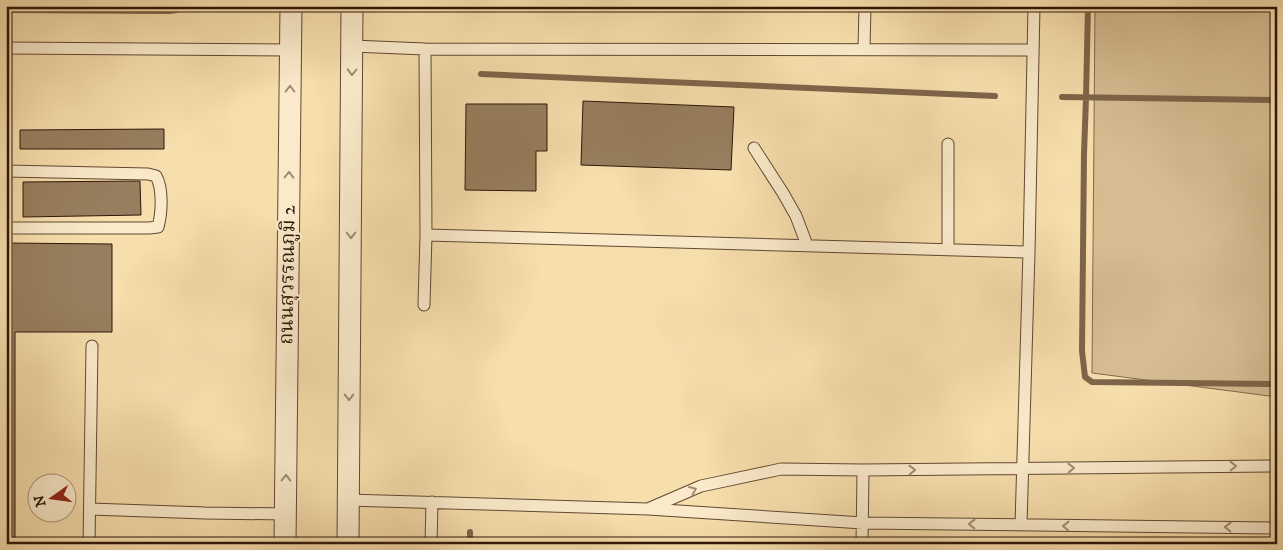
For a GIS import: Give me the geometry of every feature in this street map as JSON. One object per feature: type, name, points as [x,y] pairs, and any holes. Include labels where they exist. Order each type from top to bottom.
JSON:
[{"type":"street","name":"ถนนสุวรรณภูมิ 2","points":[[285,544],[290,6]]},
{"type":"street","points":[[348,544],[352,6]]},
{"type":"lane","points":[[864,49],[865,6]]},
{"type":"lane","points":[[1020,525],[1029,252],[1034,6]]},
{"type":"lane","points":[[352,46],[425,49],[1033,50]]},
{"type":"lane","points":[[6,48],[290,50]]},
{"type":"lane","points":[[424,304],[426,235],[425,49]]},
{"type":"lane","points":[[948,144],[948,249]]},
{"type":"lane","points":[[754,148],[796,216],[807,245]]},
{"type":"lane","points":[[6,171],[148,174],[156,176],[159,182],[162,216],[158,227],[149,228],[6,228]]},
{"type":"lane","points":[[426,235],[1029,252]]},
{"type":"lane","points":[[89,544],[92,346]]},
{"type":"lane","points":[[648,509],[702,486],[781,469],[1277,466]]},
{"type":"lane","points":[[862,544],[863,470]]},
{"type":"lane","points":[[348,500],[648,509],[863,523],[1277,528]]},
{"type":"lane","points":[[431,544],[432,502]]},
{"type":"lane","points":[[90,509],[286,514]]},
{"type":"shaded area","points":[[1095,6],[1277,6],[1277,397],[1092,373]]},
{"type":"building","points":[[583,101],[734,107],[731,170],[581,165]]},
{"type":"building","points":[[466,104],[547,104],[547,151],[536,151],[536,191],[465,190]]},
{"type":"building","points":[[164,129],[164,149],[20,149],[20,130]]},
{"type":"building","points":[[140,181],[141,215],[23,217],[23,182]]},
{"type":"building","points":[[6,243],[112,244],[112,332],[15,332],[15,544],[6,544]]},
{"type":"waterway","points":[[6,10],[169,11],[177,10],[183,6]]},
{"type":"waterway","points":[[1088,6],[1082,351],[1085,377],[1092,382],[1277,384]]},
{"type":"waterway","points":[[481,74],[995,96]]},
{"type":"waterway","points":[[1062,97],[1277,100]]},
{"type":"waterway","points":[[470,532],[470,544]]}]
